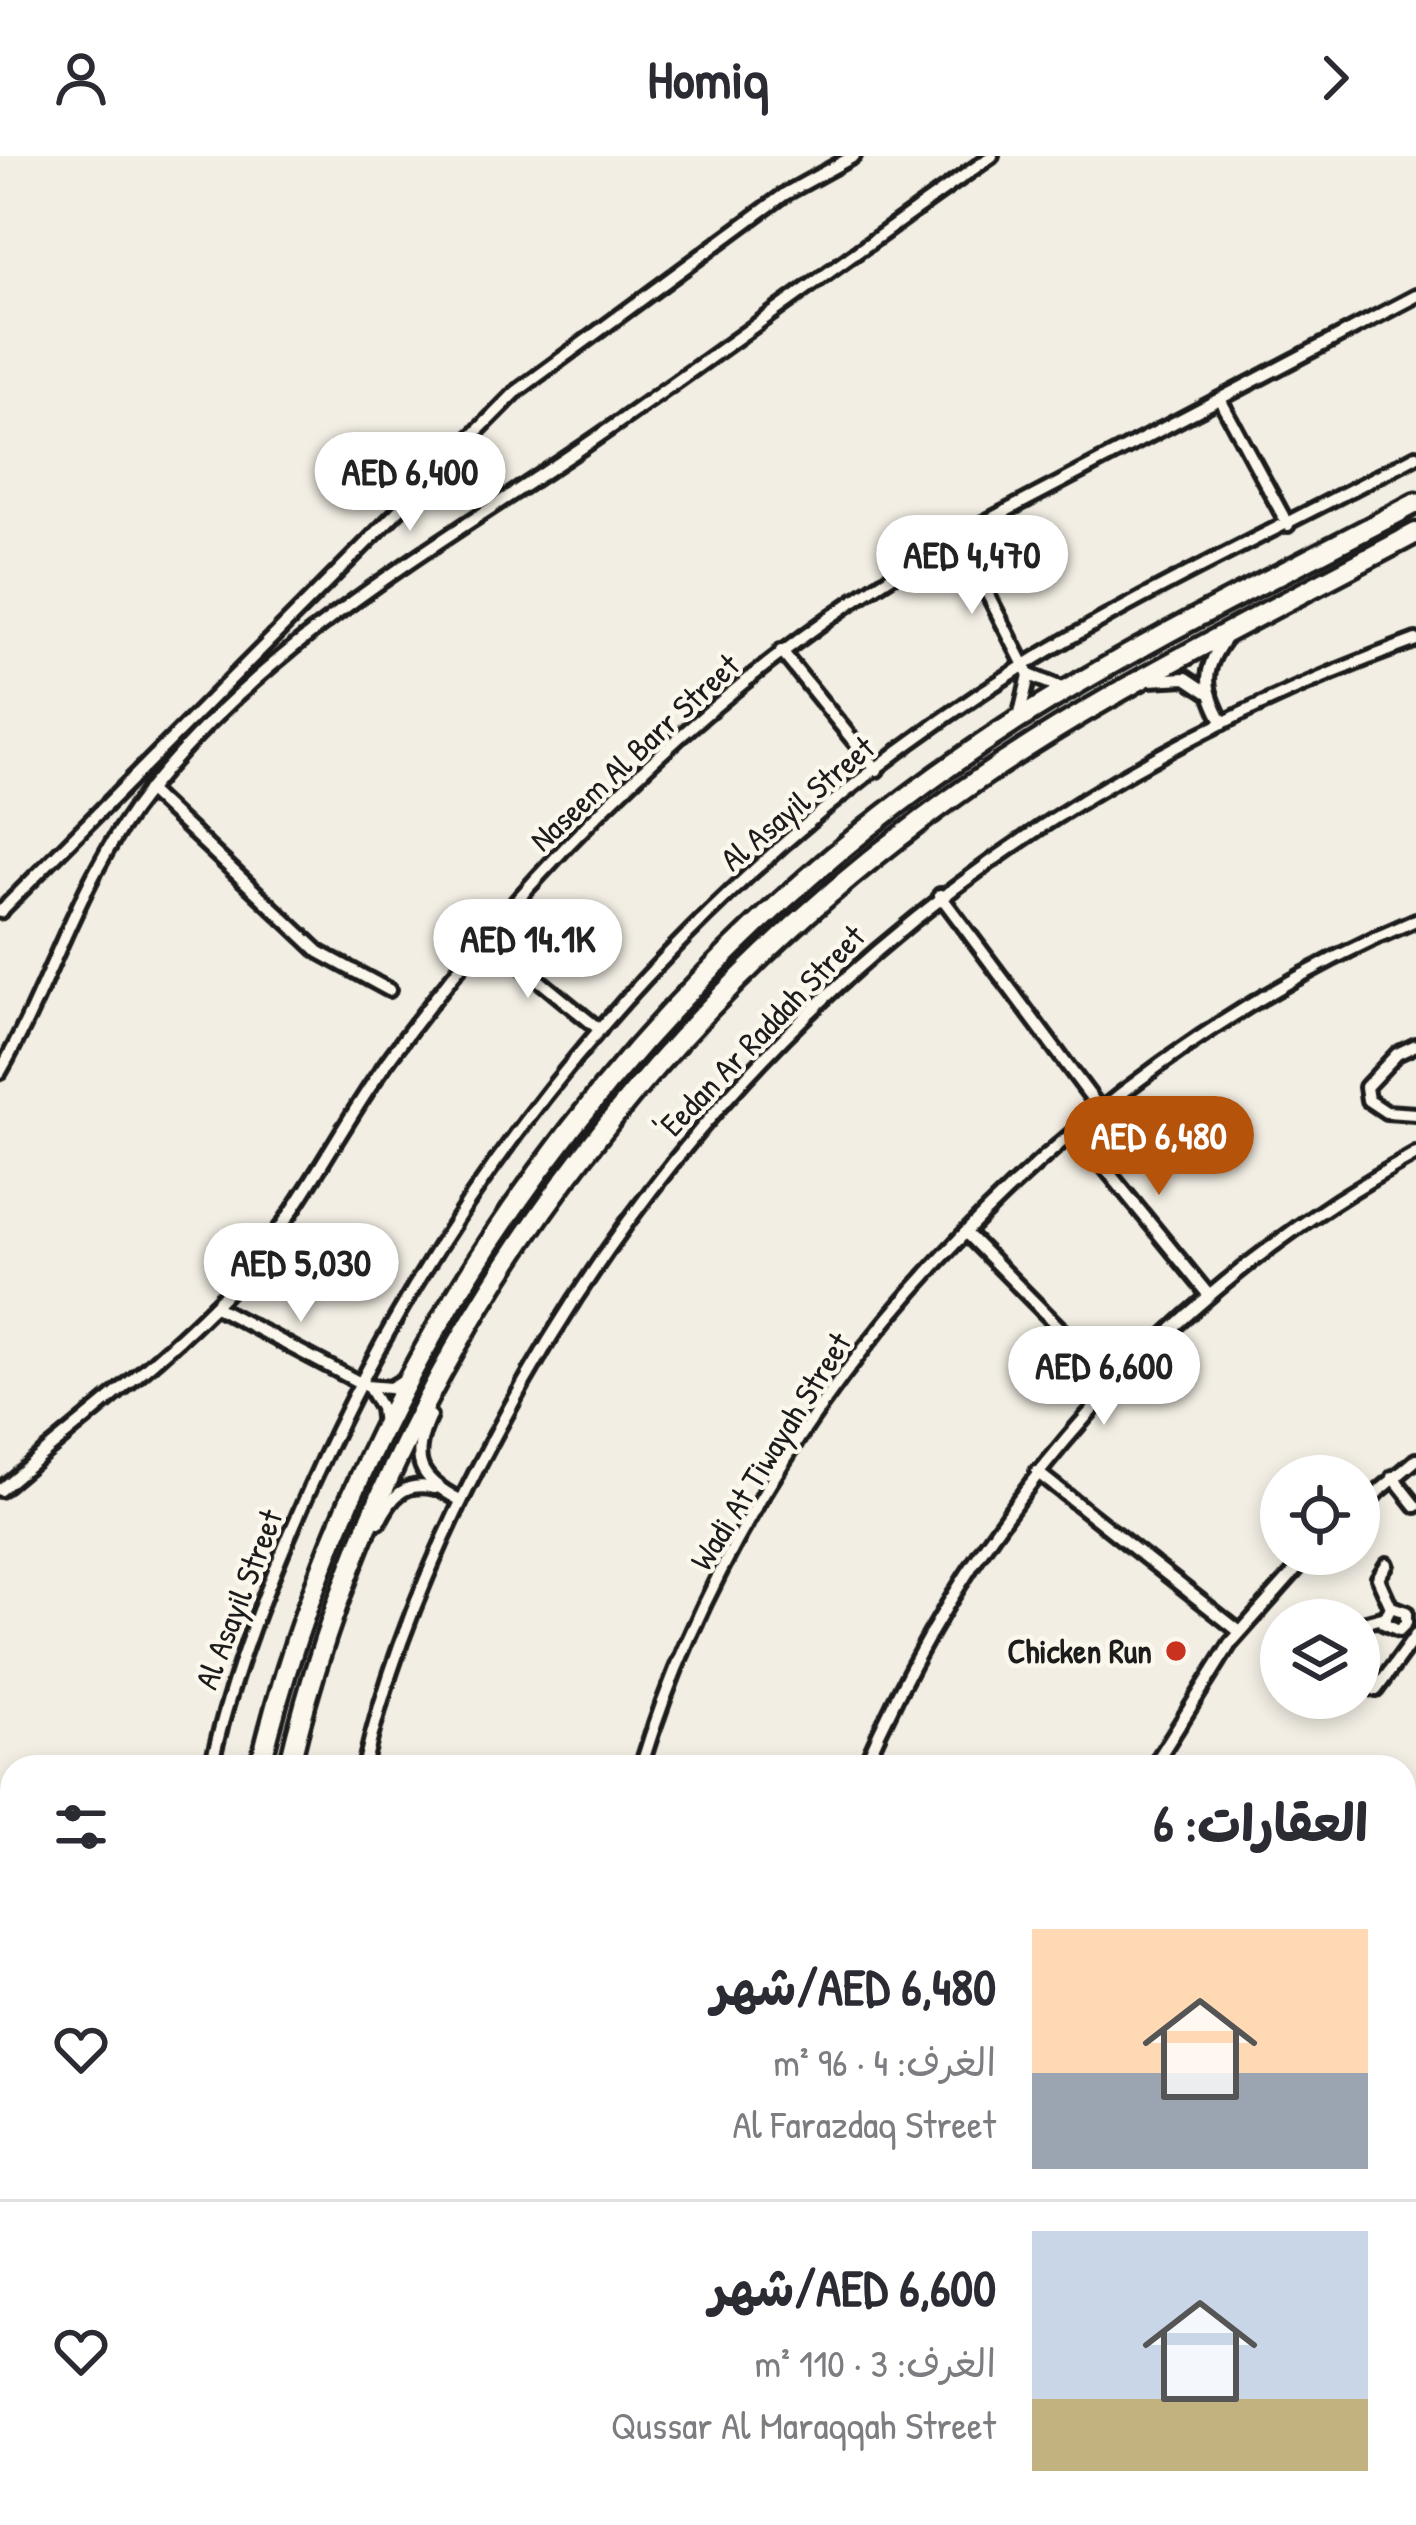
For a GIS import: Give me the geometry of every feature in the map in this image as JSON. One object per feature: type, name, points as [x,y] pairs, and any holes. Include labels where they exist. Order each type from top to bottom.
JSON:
[{"type":"main road","points":[[264,1755],[325,1556],[410,1376],[545,1161],[699,982],[831,859],[1018,721],[1416,503]]},
{"type":"main road","points":[[292,1755],[337,1598],[446,1367],[525,1236],[603,1130],[720,998],[850,875],[923,819],[1136,682],[1416,533]]},
{"type":"street","points":[[0,912],[516,392],[785,194],[854,156]]},
{"type":"street","points":[[0,1072],[77,903],[148,790],[223,711],[367,586],[451,537],[620,422],[992,156]]},
{"type":"street","name":"Naseem Al Barr Street","points":[[0,1490],[214,1306],[262,1253],[391,1056],[485,936],[664,752],[782,651],[885,578],[958,536],[1416,296]]},
{"type":"street","points":[[1220,399],[1288,525]]},
{"type":"street","name":"Al Asayil Street","points":[[214,1755],[236,1673],[284,1548],[405,1296],[502,1147],[600,1030],[710,912],[877,770],[1026,670],[1416,456]]},
{"type":"street","points":[[958,536],[1026,670],[1028,698],[1018,721]]},
{"type":"street","points":[[1223,723],[1207,692],[1208,665],[1230,632]]},
{"type":"street","name":"'Eedan Ar Raddah Street","points":[[368,1755],[401,1646],[460,1500],[565,1311],[670,1163],[794,1026],[940,895],[1097,790],[1223,723],[1416,640]]},
{"type":"street","points":[[782,651],[877,770]]},
{"type":"street","points":[[1026,670],[1069,689]]},
{"type":"street","points":[[1136,682],[1178,677],[1207,692]]},
{"type":"street","points":[[148,790],[319,952],[388,990]]},
{"type":"street","points":[[940,895],[1100,1109]]},
{"type":"street","name":"Wadi At Tiwayah Street","points":[[644,1755],[669,1688],[755,1514],[866,1348],[966,1233],[1100,1109],[1264,997],[1416,920]]},
{"type":"street","points":[[485,936],[600,1030]]},
{"type":"street","points":[[1416,1045],[1397,1054],[1366,1087],[1369,1100],[1386,1112],[1416,1114]]},
{"type":"street","points":[[1076,1131],[1208,1294]]},
{"type":"street","points":[[870,1755],[943,1610],[1037,1472],[1114,1383],[1208,1294],[1304,1220],[1416,1154]]},
{"type":"street","points":[[966,1233],[1114,1383]]},
{"type":"street","points":[[214,1306],[364,1384],[390,1388],[410,1376]]},
{"type":"street","points":[[435,1488],[422,1474],[416,1453],[446,1367]]},
{"type":"street","points":[[364,1384],[378,1400],[383,1426]]},
{"type":"street","points":[[1380,1489],[1416,1460]]},
{"type":"street","points":[[1037,1472],[1240,1632]]},
{"type":"street","points":[[1394,1477],[1416,1506]]},
{"type":"street","points":[[337,1598],[394,1496],[416,1485],[460,1500]]},
{"type":"street","points":[[1388,1564],[1378,1575],[1405,1614],[1405,1626],[1391,1630],[1382,1618],[1405,1614],[1416,1600]]},
{"type":"street","points":[[1159,1755],[1171,1730],[1240,1632],[1291,1575]]},
{"type":"street","points":[[1380,1684],[1416,1635]]},
{"type":"place","name":"Chicken Run","points":[[1176,1651]]}]
